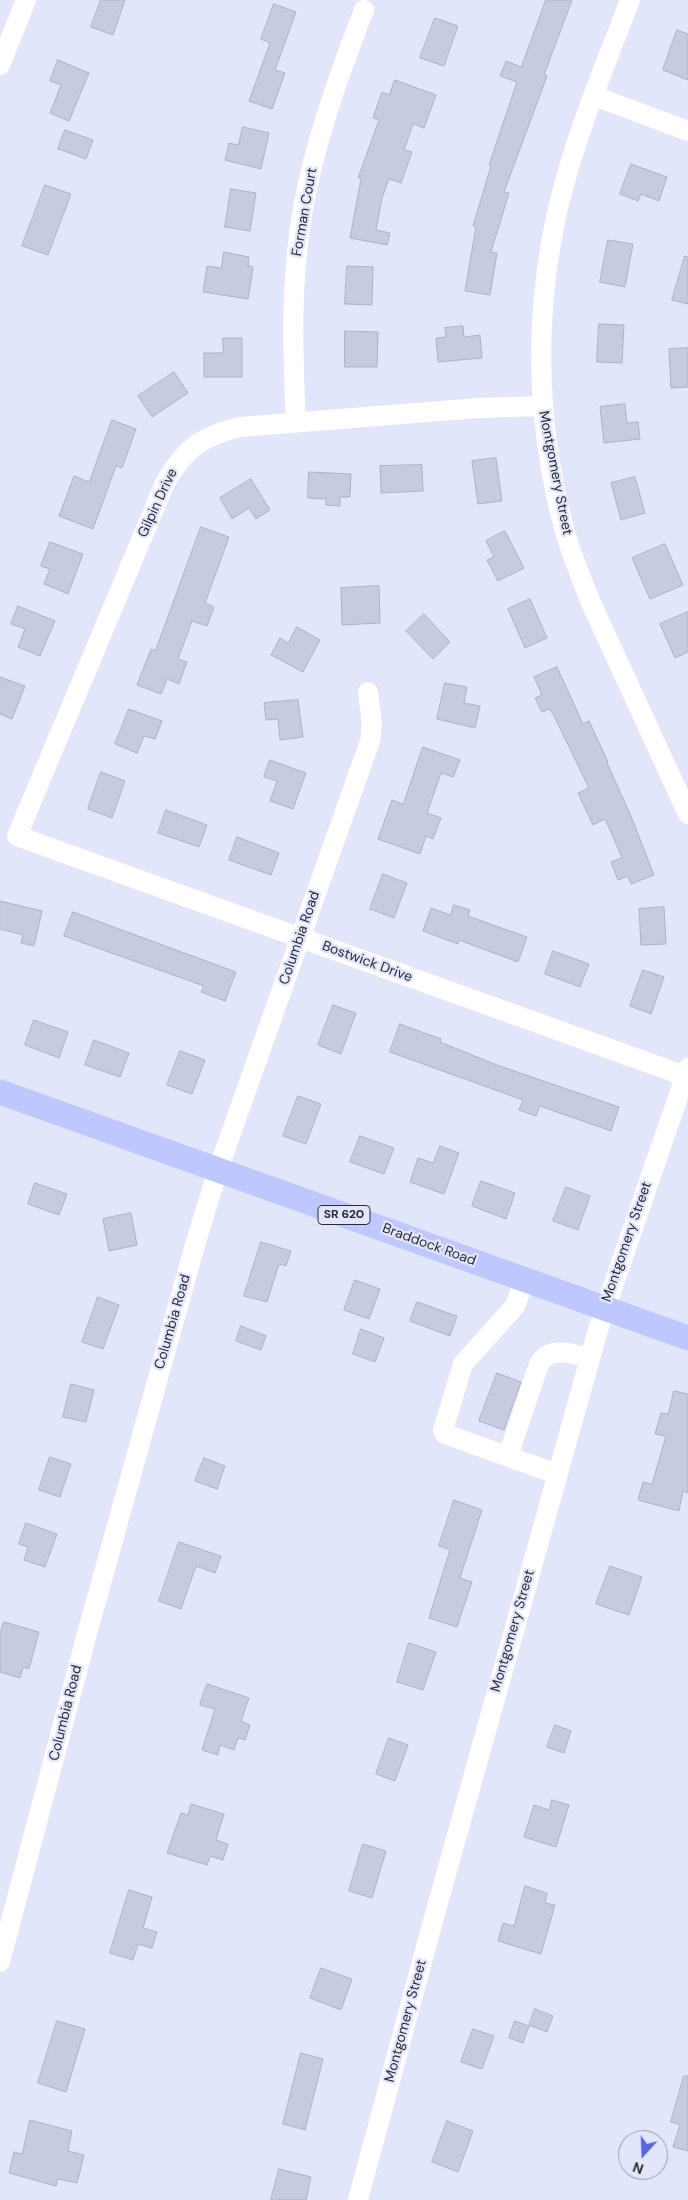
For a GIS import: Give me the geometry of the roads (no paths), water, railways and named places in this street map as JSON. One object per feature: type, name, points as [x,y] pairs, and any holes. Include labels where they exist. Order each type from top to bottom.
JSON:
[{"type":"main road","name":"Braddock Road","points":[[0,1092],[688,1338]]},
{"type":"street","points":[[0,64],[26,0]]},
{"type":"street","name":"Montgomery Street","points":[[630,0],[564,184],[546,272],[540,361],[542,406],[546,442],[565,532],[578,570],[591,603],[688,814]]},
{"type":"street","name":"Forman Court","points":[[296,422],[293,314],[295,275],[307,184],[322,126],[364,10]]},
{"type":"street","points":[[594,96],[688,131]]},
{"type":"street","name":"Gilpin Drive","points":[[17,836],[165,483],[175,464],[186,452],[202,440],[218,432],[240,426],[478,408],[542,406]]},
{"type":"street","name":"Columbia Road","points":[[0,1962],[88,1630],[195,1245],[218,1170],[370,741],[372,724],[368,692]]},
{"type":"street","name":"Bostwick Drive","points":[[17,836],[299,938],[687,1074]]},
{"type":"street","name":"Montgomery Street","points":[[358,2200],[604,1308],[687,1074]]},
{"type":"street","points":[[525,1279],[515,1306],[464,1364],[443,1430],[446,1434],[557,1474]]},
{"type":"street","points":[[508,1456],[539,1364],[544,1357],[552,1352],[564,1352],[590,1358]]}]
